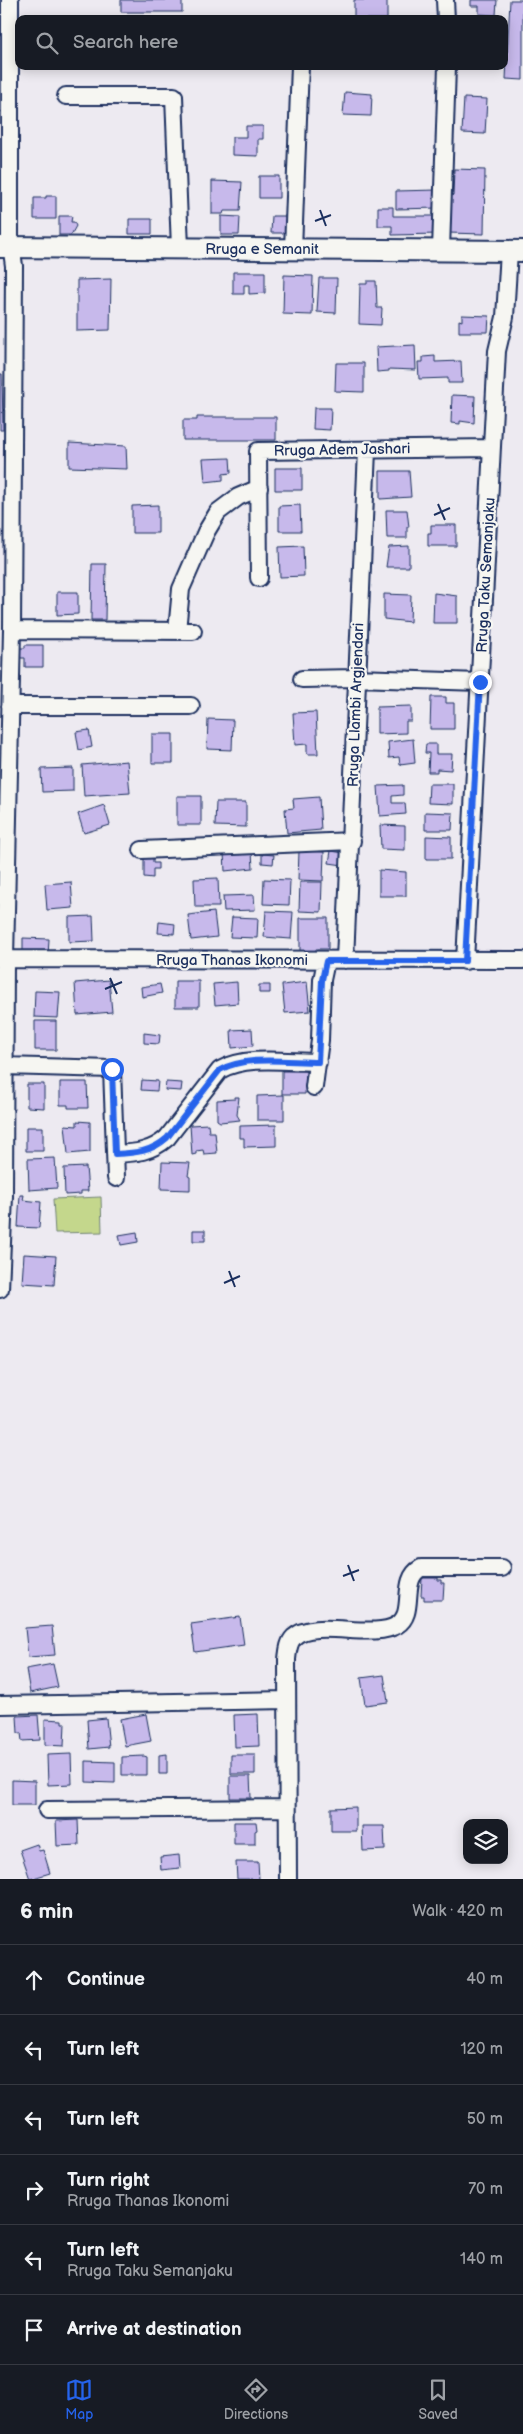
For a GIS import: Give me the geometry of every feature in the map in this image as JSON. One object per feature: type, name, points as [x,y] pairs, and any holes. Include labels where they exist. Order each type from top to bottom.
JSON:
[{"type":"main road","name":"Rruga e Semanit","points":[[6,247],[516,251]]},
{"type":"street","points":[[0,1289],[4,1196],[2,958],[12,630],[14,266],[6,247],[10,0]]},
{"type":"street","points":[[445,0],[446,15]]},
{"type":"street","points":[[293,249],[300,70]]},
{"type":"street","points":[[441,250],[446,70]]},
{"type":"street","points":[[66,96],[174,96],[180,248]]},
{"type":"street","name":"Rruga Taku Semanjaku","points":[[465,961],[497,351],[506,317],[516,251]]},
{"type":"street","name":"Rruga Adem Jashari","points":[[259,578],[258,451],[492,448]]},
{"type":"street","name":"Rruga Llambi Argjendari","points":[[345,960],[352,841],[356,678],[367,450]]},
{"type":"street","points":[[12,630],[185,631],[181,589],[210,525],[218,512],[238,497],[259,488]]},
{"type":"street","points":[[302,679],[356,678],[480,682]]},
{"type":"street","points":[[10,706],[192,706]]},
{"type":"street","points":[[142,850],[352,841]]},
{"type":"street","name":"Rruga Thanas Ikonomi","points":[[2,958],[326,961],[523,960]]},
{"type":"street","points":[[314,1087],[318,1062],[322,980],[326,961]]},
{"type":"street","points":[[115,1154],[144,1152],[157,1147],[167,1138],[220,1070],[231,1064],[249,1062],[318,1062]]},
{"type":"street","points":[[4,1066],[112,1069],[116,1178]]},
{"type":"street","points":[[288,1879],[286,1659],[289,1645],[295,1637],[320,1630],[380,1630],[398,1625],[404,1617],[410,1580],[414,1572],[421,1568],[502,1568]]},
{"type":"street","points":[[0,1705],[287,1700]]},
{"type":"street","points":[[47,1810],[287,1808]]},
{"type":"green space","points":[[101,1197],[102,1232],[55,1233],[53,1199]]},
{"type":"building","points":[[121,0],[182,0],[182,12],[121,12]]},
{"type":"building","points":[[354,0],[387,0],[387,15],[354,15]]},
{"type":"building","points":[[471,0],[497,0],[496,15],[479,14],[479,6],[471,6]]},
{"type":"building","points":[[510,0],[523,0],[523,80],[506,79],[506,70],[508,70]]},
{"type":"building","points":[[345,92],[372,94],[371,116],[343,115]]},
{"type":"building","points":[[464,98],[487,99],[485,134],[462,133]]},
{"type":"building","points":[[246,126],[263,126],[263,139],[258,139],[258,156],[232,155],[232,137],[246,137]]},
{"type":"building","points":[[454,169],[485,170],[484,234],[448,233],[449,195],[453,195]]},
{"type":"building","points":[[259,176],[279,176],[279,198],[259,198]]},
{"type":"building","points":[[212,181],[242,182],[240,211],[224,211],[223,214],[212,214]]},
{"type":"building","points":[[437,190],[438,208],[396,209],[396,191]]},
{"type":"building","points":[[46,196],[56,196],[56,219],[34,219],[34,198],[46,198]]},
{"type":"building","points":[[378,207],[393,207],[393,216],[438,216],[438,234],[392,235],[392,226],[378,226]]},
{"type":"building","points":[[59,216],[72,216],[71,222],[74,222],[76,226],[71,235],[59,235]]},
{"type":"building","points":[[221,216],[240,217],[239,235],[221,235]]},
{"type":"building","points":[[272,216],[286,216],[285,233],[271,233]]},
{"type":"building","points":[[129,219],[152,219],[152,234],[129,234]]},
{"type":"building","points":[[233,272],[265,272],[265,293],[249,294],[249,285],[244,285],[244,294],[233,294]]},
{"type":"building","points":[[284,275],[313,276],[312,315],[283,314]]},
{"type":"building","points":[[319,278],[337,278],[336,313],[317,312]]},
{"type":"building","points":[[111,279],[110,330],[77,331],[77,280]]},
{"type":"building","points":[[367,281],[376,281],[377,308],[382,308],[381,325],[359,324],[360,284],[367,284]]},
{"type":"building","points":[[462,315],[489,316],[488,332],[459,332],[459,320],[462,321]]},
{"type":"building","points":[[415,345],[416,370],[389,369],[389,371],[377,372],[376,347]]},
{"type":"building","points":[[435,356],[435,362],[461,361],[462,383],[448,383],[448,378],[419,379],[418,362],[423,362],[423,357]]},
{"type":"building","points":[[336,363],[364,363],[364,392],[335,391]]},
{"type":"building","points":[[0,374],[2,374],[3,430],[0,430]]},
{"type":"building","points":[[452,395],[475,396],[474,423],[460,421],[460,424],[451,423]]},
{"type":"building","points":[[314,408],[331,408],[330,430],[313,429]]},
{"type":"building","points":[[197,417],[276,417],[276,440],[183,440],[183,420],[197,420]]},
{"type":"building","points":[[69,443],[126,446],[127,469],[69,467]]},
{"type":"building","points":[[230,458],[231,473],[223,474],[223,480],[205,482],[203,459]]},
{"type":"building","points":[[275,468],[302,468],[302,490],[275,490]]},
{"type":"building","points":[[380,471],[409,471],[411,497],[380,499]]},
{"type":"building","points":[[158,505],[158,533],[132,533],[132,506]]},
{"type":"building","points":[[300,505],[301,531],[279,531],[279,506]]},
{"type":"building","points":[[386,510],[407,510],[409,527],[407,527],[407,538],[387,538]]},
{"type":"building","points":[[431,525],[456,525],[456,546],[428,546],[428,533],[431,533]]},
{"type":"building","points":[[303,546],[304,576],[280,577],[279,547]]},
{"type":"building","points":[[409,546],[409,567],[386,567],[389,547]]},
{"type":"building","points":[[92,564],[106,564],[105,620],[91,620]]},
{"type":"building","points":[[57,592],[78,592],[78,614],[57,615]]},
{"type":"building","points":[[434,593],[457,596],[457,623],[433,623]]},
{"type":"building","points":[[384,594],[411,595],[410,622],[384,619]]},
{"type":"building","points":[[25,645],[43,645],[43,667],[25,667],[25,658],[19,658],[19,648],[25,648]]},
{"type":"building","points":[[431,697],[446,697],[446,703],[454,703],[454,729],[430,729]]},
{"type":"building","points":[[411,706],[411,721],[406,721],[406,733],[377,734],[377,707]]},
{"type":"building","points":[[316,712],[318,754],[307,754],[307,744],[295,745],[293,713]]},
{"type":"building","points":[[208,719],[233,720],[232,750],[207,749]]},
{"type":"building","points":[[89,730],[92,747],[79,750],[76,732]]},
{"type":"building","points":[[152,734],[173,734],[173,763],[152,763]]},
{"type":"building","points":[[413,739],[415,763],[400,765],[399,757],[389,758],[388,742]]},
{"type":"building","points":[[426,744],[436,744],[436,754],[452,754],[451,770],[437,769],[437,772],[428,772],[429,753],[425,753]]},
{"type":"building","points":[[127,761],[130,793],[84,796],[82,765]]},
{"type":"building","points":[[73,768],[73,791],[42,792],[41,769]]},
{"type":"building","points":[[429,784],[453,784],[453,804],[428,803]]},
{"type":"building","points":[[403,785],[403,795],[392,796],[392,803],[405,803],[406,814],[380,816],[378,786]]},
{"type":"building","points":[[177,796],[201,796],[201,825],[177,825]]},
{"type":"building","points":[[319,797],[321,830],[287,833],[285,809],[294,808],[293,799]]},
{"type":"building","points":[[216,802],[246,802],[246,827],[215,826]]},
{"type":"building","points":[[104,805],[110,825],[84,833],[78,814]]},
{"type":"building","points":[[425,812],[453,813],[452,830],[425,830]]},
{"type":"building","points":[[380,825],[405,826],[405,850],[381,849]]},
{"type":"building","points":[[426,836],[451,837],[451,859],[426,859]]},
{"type":"building","points":[[299,851],[324,852],[323,881],[298,880]]},
{"type":"building","points":[[331,851],[344,853],[343,865],[329,863]]},
{"type":"building","points":[[252,852],[253,868],[225,871],[224,853]]},
{"type":"building","points":[[262,854],[274,855],[273,864],[262,863]]},
{"type":"building","points":[[144,855],[153,855],[153,863],[158,863],[158,869],[153,869],[153,878],[144,877]]},
{"type":"building","points":[[379,870],[406,872],[406,896],[379,896]]},
{"type":"building","points":[[218,878],[219,907],[195,907],[194,879]]},
{"type":"building","points":[[264,879],[290,880],[289,905],[263,904]]},
{"type":"building","points":[[71,882],[73,908],[47,910],[45,884]]},
{"type":"building","points":[[300,882],[322,882],[321,912],[299,911]]},
{"type":"building","points":[[254,895],[255,910],[224,911],[223,896]]},
{"type":"building","points":[[266,911],[293,912],[291,939],[264,937]]},
{"type":"building","points":[[214,912],[217,937],[191,940],[188,915]]},
{"type":"building","points":[[93,916],[94,941],[69,942],[69,917]]},
{"type":"building","points":[[232,917],[258,918],[257,938],[230,937]]},
{"type":"building","points":[[300,918],[328,918],[328,949],[316,949],[316,954],[300,954]]},
{"type":"building","points":[[159,922],[175,924],[174,934],[158,933]]},
{"type":"building","points":[[23,938],[49,939],[48,956],[23,955]]},
{"type":"building","points":[[109,980],[112,1012],[77,1015],[75,983]]},
{"type":"building","points":[[175,981],[199,981],[199,1007],[175,1007]]},
{"type":"building","points":[[237,982],[238,1003],[215,1005],[213,984]]},
{"type":"building","points":[[307,982],[310,1011],[285,1013],[282,985]]},
{"type":"building","points":[[160,984],[162,993],[142,997],[141,987]]},
{"type":"building","points":[[259,985],[270,985],[270,993],[259,993]]},
{"type":"building","points":[[35,991],[60,992],[58,1018],[34,1017]]},
{"type":"building","points":[[35,1021],[56,1021],[56,1050],[35,1050]]},
{"type":"building","points":[[252,1029],[253,1046],[232,1048],[231,1030]]},
{"type":"building","points":[[144,1033],[160,1035],[159,1044],[144,1043]]},
{"type":"building","points":[[282,1071],[306,1071],[305,1094],[282,1094]]},
{"type":"building","points":[[142,1080],[158,1081],[157,1091],[141,1090]]},
{"type":"building","points":[[60,1082],[87,1082],[88,1108],[68,1108],[68,1105],[60,1105]]},
{"type":"building","points":[[166,1082],[182,1083],[181,1091],[165,1090]]},
{"type":"building","points":[[27,1084],[44,1084],[44,1108],[27,1107]]},
{"type":"building","points":[[284,1095],[284,1120],[257,1120],[257,1096]]},
{"type":"building","points":[[235,1097],[239,1097],[237,1115],[240,1120],[220,1122],[217,1120],[217,1100],[235,1099]]},
{"type":"building","points":[[77,1121],[90,1122],[90,1152],[68,1154],[65,1125],[77,1126]]},
{"type":"building","points":[[208,1124],[209,1132],[215,1132],[217,1153],[204,1154],[203,1150],[196,1151],[196,1154],[192,1155],[190,1125]]},
{"type":"building","points":[[276,1125],[276,1146],[244,1147],[244,1138],[240,1138],[240,1126]]},
{"type":"building","points":[[26,1127],[43,1127],[43,1151],[26,1151]]},
{"type":"building","points":[[55,1158],[57,1188],[29,1190],[28,1159]]},
{"type":"building","points":[[162,1162],[190,1163],[188,1176],[190,1177],[190,1190],[161,1189]]},
{"type":"building","points":[[86,1167],[88,1191],[81,1191],[81,1194],[65,1195],[64,1168]]},
{"type":"building","points":[[20,1195],[24,1195],[23,1200],[41,1202],[39,1228],[18,1227]]},
{"type":"building","points":[[193,1230],[205,1230],[205,1241],[193,1241]]},
{"type":"building","points":[[137,1232],[138,1242],[121,1245],[119,1235]]},
{"type":"building","points":[[24,1254],[56,1256],[54,1285],[22,1283]]},
{"type":"building","points":[[422,1578],[438,1578],[438,1580],[441,1580],[441,1583],[444,1583],[443,1600],[424,1600],[424,1596],[421,1596]]},
{"type":"building","points":[[240,1617],[244,1645],[195,1652],[191,1624]]},
{"type":"building","points":[[52,1626],[55,1655],[28,1657],[25,1628]]},
{"type":"building","points":[[53,1664],[58,1687],[30,1693],[26,1669]]},
{"type":"building","points":[[384,1675],[388,1702],[365,1705],[361,1678]]},
{"type":"building","points":[[146,1714],[151,1741],[125,1746],[120,1719]]},
{"type":"building","points":[[258,1714],[259,1746],[235,1747],[234,1715]]},
{"type":"building","points":[[38,1715],[40,1740],[22,1741],[21,1733],[18,1733],[17,1716]]},
{"type":"building","points":[[106,1718],[109,1747],[89,1749],[87,1720]]},
{"type":"building","points":[[45,1719],[62,1720],[62,1723],[65,1723],[64,1746],[45,1745]]},
{"type":"building","points":[[71,1754],[72,1784],[48,1785],[47,1755]]},
{"type":"building","points":[[167,1754],[167,1774],[159,1774],[159,1755]]},
{"type":"building","points":[[231,1755],[255,1755],[255,1774],[231,1774]]},
{"type":"building","points":[[122,1757],[147,1757],[147,1775],[122,1775]]},
{"type":"building","points":[[86,1761],[115,1762],[115,1783],[86,1782]]},
{"type":"building","points":[[230,1776],[250,1776],[251,1798],[230,1798]]},
{"type":"building","points":[[12,1780],[35,1781],[35,1805],[12,1805]]},
{"type":"building","points":[[356,1807],[356,1831],[331,1831],[331,1808]]},
{"type":"building","points":[[78,1820],[79,1845],[57,1846],[56,1821]]},
{"type":"building","points":[[234,1822],[256,1822],[255,1844],[234,1844]]},
{"type":"building","points":[[362,1826],[384,1826],[385,1850],[363,1851]]},
{"type":"building","points":[[37,1844],[39,1851],[43,1850],[50,1873],[30,1879],[20,1850]]},
{"type":"building","points":[[179,1855],[180,1868],[161,1870],[160,1857]]},
{"type":"building","points":[[236,1862],[258,1862],[259,1879],[237,1879]]},
{"type":"route","points":[[112,1069],[115,1154],[144,1152],[157,1147],[167,1138],[220,1070],[231,1064],[249,1062],[318,1062],[322,980],[326,961],[465,961],[480,682]]}]
